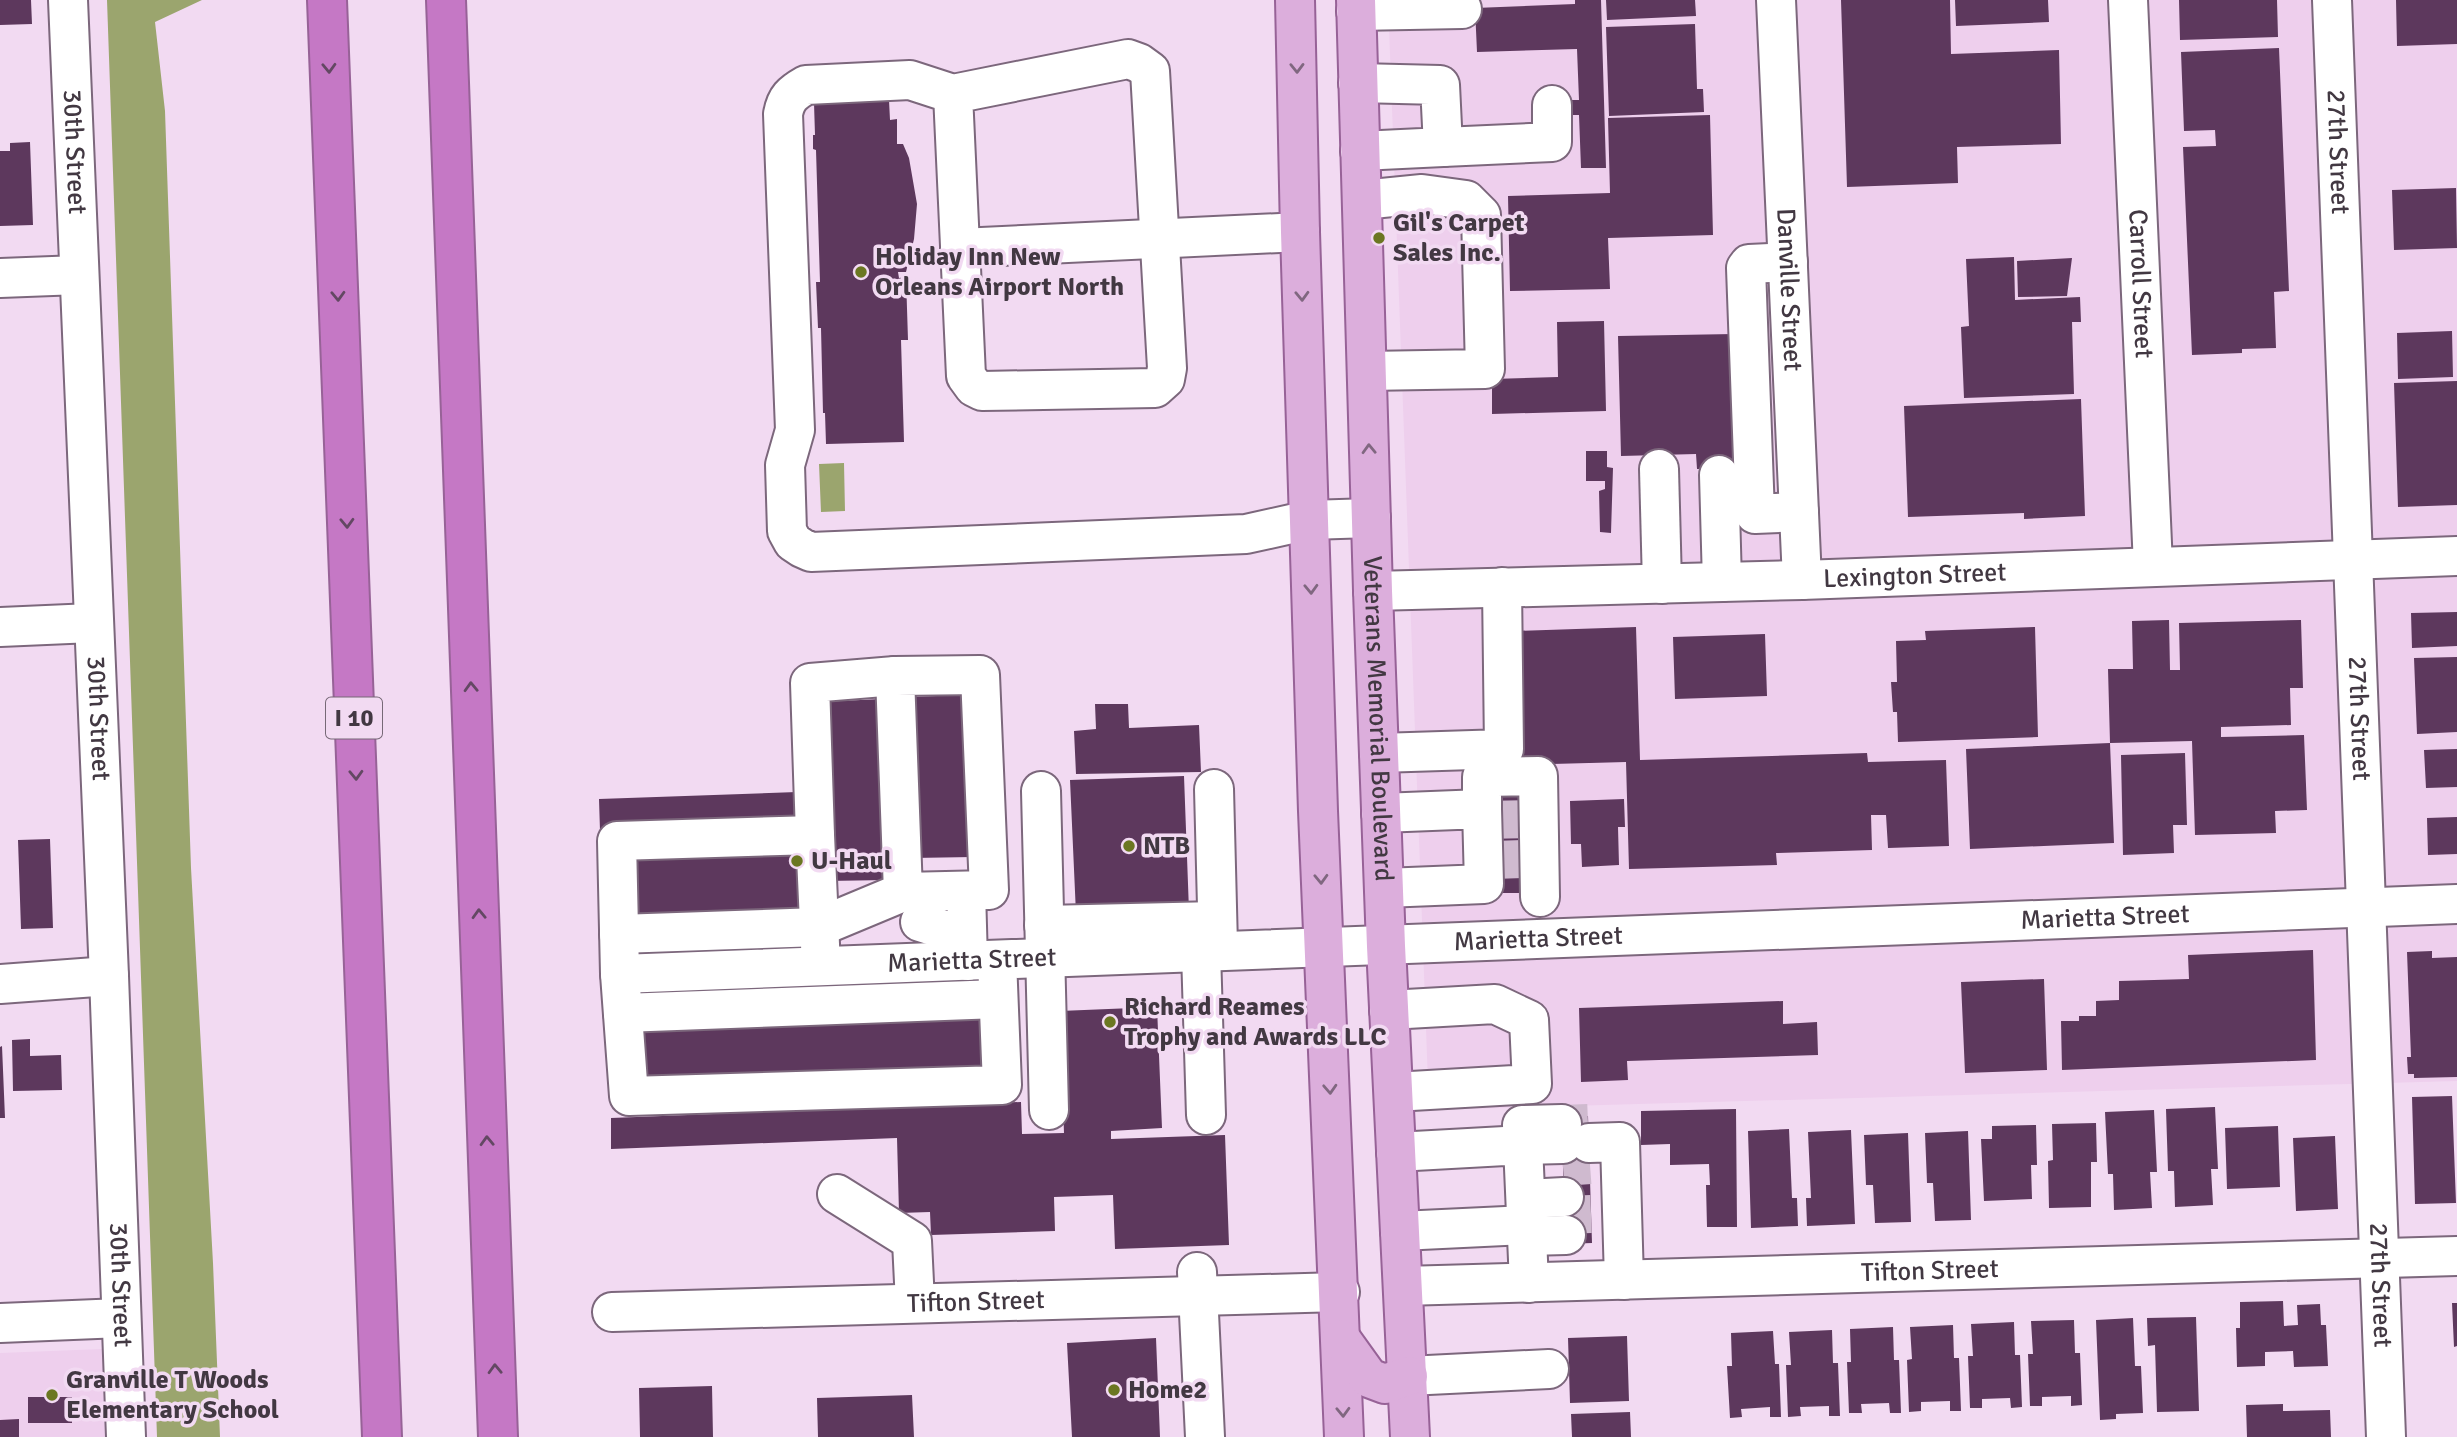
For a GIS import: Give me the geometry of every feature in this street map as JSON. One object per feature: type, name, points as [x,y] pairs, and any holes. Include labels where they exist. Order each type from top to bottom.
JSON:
[{"type":"highway","name":"I 10","points":[[327,0],[382,1437]]},
{"type":"highway","points":[[446,0],[498,1437]]},
{"type":"main road","points":[[1295,0],[1323,947],[1340,1292],[1344,1437]]},
{"type":"main road","name":"Veterans Memorial Boulevard","points":[[1356,5],[1386,946],[1410,1437]]},
{"type":"main road","points":[[1341,1339],[1369,1378],[1385,1384],[1408,1376]]},
{"type":"street","name":"30th Street","points":[[68,0],[126,1437]]},
{"type":"street","name":"Danville Street","points":[[1776,0],[1802,580]]},
{"type":"street","name":"Carroll Street","points":[[2128,0],[2153,566]]},
{"type":"street","name":"27th Street","points":[[2332,0],[2386,1437]]},
{"type":"street","points":[[1356,5],[1462,9]]},
{"type":"street","points":[[953,94],[966,376],[974,387],[982,391],[1155,388],[1165,379],[1167,368],[1150,71],[1128,59],[953,94],[910,80],[806,85],[792,93],[785,104],[783,114],[795,430],[785,465],[787,531],[793,542],[811,552],[1191,537],[1245,534],[1309,520],[1371,517]]},
{"type":"street","points":[[1358,83],[1440,85],[1443,147]]},
{"type":"street","points":[[1360,151],[1552,142],[1552,105]]},
{"type":"street","points":[[1362,200],[1422,194],[1466,200],[1481,215],[1485,369],[1367,371]]},
{"type":"street","points":[[960,248],[1300,232]]},
{"type":"street","points":[[0,278],[79,275]]},
{"type":"street","points":[[1659,469],[1662,584]]},
{"type":"street","points":[[1719,475],[1722,582]]},
{"type":"street","name":"Lexington Street","points":[[1373,591],[1802,580],[2457,556]]},
{"type":"street","points":[[1379,753],[1504,749],[1502,587]]},
{"type":"street","points":[[0,627],[92,622]]},
{"type":"street","points":[[619,934],[819,927],[966,891],[989,890],[980,675],[895,676],[810,683],[815,835],[819,927],[821,966]]},
{"type":"street","points":[[895,676],[899,909]]},
{"type":"street","points":[[1541,897],[1495,897],[1487,893],[1505,864],[1538,776],[1482,777],[1482,809],[1505,864],[1541,897],[1541,941]]},
{"type":"street","points":[[1206,1115],[1214,789]]},
{"type":"street","points":[[1041,791],[1049,1110]]},
{"type":"street","points":[[1381,813],[1482,809]]},
{"type":"street","points":[[815,835],[617,841],[620,974],[629,1096],[1002,1085],[998,999],[977,953],[966,891]]},
{"type":"street","points":[[1384,888],[1505,864]]},
{"type":"street","name":"Marietta Street","points":[[620,974],[821,966],[977,953],[1045,941],[1212,941],[1323,947],[1386,946],[2457,904]]},
{"type":"street","points":[[899,909],[977,953]]},
{"type":"street","points":[[0,984],[109,976]]},
{"type":"street","points":[[622,1013],[998,999]]},
{"type":"street","points":[[1389,1010],[1495,1004],[1529,1020],[1532,1084],[1394,1092]]},
{"type":"street","points":[[1396,1152],[1525,1198],[1590,1183]]},
{"type":"street","points":[[1400,1231],[1590,1183]]},
{"type":"street","points":[[1590,1183],[1624,1280]]},
{"type":"street","points":[[837,1194],[912,1241],[915,1303]]},
{"type":"street","points":[[1525,1198],[1529,1283]]},
{"type":"street","name":"Tifton Street","points":[[1403,1286],[2457,1256]]},
{"type":"street","name":"Tifton Street","points":[[612,1311],[1340,1292]]},
{"type":"street","points":[[1197,1432],[1199,1296]]},
{"type":"street","points":[[0,1323],[121,1318]]},
{"type":"street","points":[[1408,1376],[1549,1369]]},
{"type":"shaded area","points":[[107,0],[202,0],[155,22],[165,111],[191,868],[220,1437],[157,1437]]},
{"type":"shaded area","points":[[1388,0],[2457,0],[2457,1081],[1429,1110]]},
{"type":"shaded area","points":[[844,463],[845,511],[821,512],[819,464]]},
{"type":"shaded area","name":"Granville T Woods Elementary School","points":[[102,1349],[105,1437],[0,1437],[0,1353]]},
{"type":"building","points":[[0,0],[31,0],[32,24],[0,25]]},
{"type":"building","points":[[1575,0],[1601,0],[1606,168],[1581,168],[1579,115],[1573,115],[1572,100],[1579,100],[1577,49],[1477,52],[1475,8],[1575,4]]},
{"type":"building","points":[[1606,0],[1695,0],[1696,16],[1607,20]]},
{"type":"building","points":[[1841,0],[1950,0],[1951,54],[2059,50],[2061,144],[1957,147],[1958,183],[1847,187]]},
{"type":"building","points":[[1955,0],[2048,0],[2049,22],[1956,26]]},
{"type":"building","points":[[2179,0],[2277,0],[2278,37],[2180,40]]},
{"type":"building","points":[[2396,0],[2457,0],[2457,44],[2397,46]]},
{"type":"building","points":[[1695,24],[1697,89],[1703,89],[1704,112],[1609,116],[1606,27]]},
{"type":"building","points":[[2279,48],[2289,291],[2274,292],[2276,348],[2242,349],[2242,353],[2192,355],[2183,147],[2216,146],[2215,130],[2184,131],[2181,52]]},
{"type":"building","name":"Holiday Inn New Orleans Airport North","points":[[889,100],[890,120],[897,119],[897,144],[903,144],[909,158],[917,204],[914,239],[906,272],[898,272],[899,278],[906,277],[908,340],[901,340],[904,442],[826,444],[821,328],[818,328],[816,282],[820,282],[816,150],[813,149],[814,103]]},
{"type":"building","points":[[1710,115],[1713,235],[1608,238],[1610,289],[1510,291],[1508,196],[1610,193],[1608,118]]},
{"type":"building","points":[[30,142],[33,225],[0,226],[0,151],[10,151],[10,143]]},
{"type":"building","points":[[2456,188],[2457,248],[2394,250],[2392,190]]},
{"type":"building","points":[[2014,257],[2015,300],[2080,297],[2081,322],[2072,322],[2074,394],[1964,398],[1961,327],[1969,326],[1966,259]]},
{"type":"building","points":[[2072,258],[2067,296],[2018,297],[2017,261]]},
{"type":"building","points":[[1604,321],[1606,411],[1492,414],[1492,379],[1558,377],[1557,322]]},
{"type":"building","points":[[2452,331],[2453,377],[2398,379],[2397,333]]},
{"type":"building","points":[[1734,334],[1737,468],[1697,469],[1696,454],[1621,456],[1618,336]]},
{"type":"building","points":[[2457,381],[2457,505],[2398,507],[2394,383]]},
{"type":"building","points":[[2081,399],[2085,516],[2024,519],[2024,513],[1908,517],[1904,406]]},
{"type":"building","points":[[1586,451],[1607,451],[1607,467],[1613,468],[1611,533],[1600,532],[1599,491],[1605,489],[1605,481],[1586,481]]},
{"type":"building","points":[[2457,612],[2457,646],[2412,648],[2411,613]]},
{"type":"building","points":[[2169,620],[2170,670],[2180,670],[2179,623],[2301,620],[2303,688],[2290,688],[2291,725],[2221,727],[2221,737],[2304,735],[2307,810],[2275,811],[2276,833],[2195,835],[2192,741],[2110,743],[2108,669],[2133,669],[2132,621]]},
{"type":"building","points":[[1636,627],[1640,760],[1867,753],[1868,762],[1946,760],[1949,846],[1888,848],[1886,815],[1871,815],[1872,850],[1776,853],[1777,865],[1629,869],[1626,762],[1518,765],[1514,631]]},
{"type":"building","points":[[2035,627],[2038,737],[1898,742],[1897,712],[1893,712],[1891,682],[1897,682],[1896,641],[1926,640],[1925,631]]},
{"type":"building","points":[[1765,634],[1767,696],[1675,699],[1673,637]]},
{"type":"building","points":[[2457,657],[2457,732],[2417,734],[2414,658]]},
{"type":"building","points":[[967,695],[973,857],[912,858],[906,697]]},
{"type":"building","points":[[881,699],[887,880],[826,881],[820,702]]},
{"type":"building","points":[[1095,704],[1128,704],[1129,728],[1199,725],[1201,772],[1076,774],[1074,731],[1096,729]]},
{"type":"building","points":[[2110,743],[2114,843],[1970,849],[1966,749]]},
{"type":"building","points":[[2457,749],[2457,787],[2426,788],[2424,750]]},
{"type":"building","points":[[2185,753],[2187,825],[2173,825],[2174,853],[2123,855],[2121,755]]},
{"type":"building","name":"NTB","points":[[1184,776],[1189,911],[1076,914],[1070,780]]},
{"type":"building","points":[[1518,789],[1521,893],[1493,893],[1489,790]]},
{"type":"building","points":[[797,792],[799,824],[600,831],[599,799]]},
{"type":"building","points":[[1624,799],[1625,827],[1618,827],[1619,865],[1582,867],[1581,844],[1571,844],[1570,801]]},
{"type":"building","points":[[2457,817],[2457,854],[2428,855],[2427,818]]},
{"type":"building","points":[[50,839],[53,928],[21,929],[18,840]]},
{"type":"building","points":[[798,851],[800,912],[632,919],[630,856]]},
{"type":"building","points":[[2313,950],[2316,1060],[2062,1070],[2061,1021],[2079,1021],[2079,1016],[2096,1016],[2096,1001],[2119,1000],[2119,981],[2189,979],[2188,955]]},
{"type":"building","points":[[2432,951],[2432,958],[2457,957],[2457,1077],[2414,1078],[2414,1074],[2408,1074],[2407,1057],[2411,1057],[2407,952]]},
{"type":"building","points":[[2044,979],[2047,1070],[1965,1073],[1961,982]]},
{"type":"building","points":[[1783,1001],[1783,1024],[1817,1022],[1818,1055],[1627,1061],[1628,1080],[1581,1082],[1579,1008]]},
{"type":"building","points":[[1157,1007],[1162,1128],[1111,1131],[1111,1139],[1225,1135],[1229,1245],[1115,1249],[1113,1195],[1054,1197],[1055,1231],[931,1235],[930,1212],[899,1213],[897,1138],[611,1149],[611,1118],[1021,1102],[1022,1134],[1064,1133],[1060,1011]]},
{"type":"building","points":[[988,1014],[990,1076],[640,1089],[638,1027]]},
{"type":"building","points":[[30,1039],[30,1056],[61,1055],[62,1090],[13,1091],[12,1040]]},
{"type":"building","points":[[2,1046],[5,1118],[0,1118]]},
{"type":"building","points":[[2452,1096],[2456,1203],[2415,1204],[2412,1097]]},
{"type":"building","points":[[2215,1107],[2218,1169],[2211,1169],[2213,1205],[2175,1207],[2174,1171],[2168,1171],[2166,1109]]},
{"type":"building","points":[[1736,1109],[1737,1227],[1707,1227],[1706,1185],[1710,1185],[1709,1164],[1670,1165],[1670,1144],[1641,1145],[1641,1111]]},
{"type":"building","points":[[2154,1110],[2157,1172],[2150,1172],[2152,1208],[2114,1210],[2113,1174],[2108,1174],[2105,1112]]},
{"type":"building","points":[[1588,1116],[1592,1243],[1566,1244],[1561,1117]]},
{"type":"building","points":[[2096,1123],[2097,1162],[2091,1162],[2091,1207],[2049,1208],[2048,1161],[2053,1160],[2052,1124]]},
{"type":"building","points":[[2036,1125],[2037,1165],[2031,1165],[2032,1199],[1984,1201],[1981,1139],[1992,1139],[1992,1126]]},
{"type":"building","points":[[2278,1126],[2280,1187],[2227,1189],[2225,1128]]},
{"type":"building","points":[[1789,1129],[1792,1198],[1797,1198],[1798,1226],[1751,1228],[1748,1131]]},
{"type":"building","points":[[1851,1130],[1855,1224],[1807,1226],[1806,1198],[1811,1198],[1808,1132]]},
{"type":"building","points":[[1968,1131],[1971,1220],[1935,1221],[1933,1183],[1927,1183],[1925,1133]]},
{"type":"building","points":[[1908,1133],[1911,1222],[1875,1223],[1873,1185],[1866,1185],[1864,1135]]},
{"type":"building","points":[[2335,1136],[2338,1209],[2296,1211],[2293,1138]]},
{"type":"building","points":[[2283,1301],[2284,1326],[2298,1325],[2297,1305],[2320,1304],[2321,1325],[2326,1325],[2328,1366],[2294,1367],[2293,1351],[2265,1352],[2265,1366],[2237,1367],[2236,1328],[2240,1328],[2240,1302]]},
{"type":"building","points":[[2452,1303],[2457,1303],[2457,1346],[2454,1347]]},
{"type":"building","points":[[2196,1317],[2199,1411],[2157,1412],[2155,1345],[2148,1346],[2147,1318]]},
{"type":"building","points":[[2133,1318],[2135,1366],[2141,1366],[2143,1413],[2116,1414],[2116,1419],[2100,1420],[2096,1320]]},
{"type":"building","points":[[2074,1320],[2075,1353],[2080,1353],[2082,1405],[2071,1406],[2071,1396],[2042,1397],[2042,1406],[2030,1406],[2028,1354],[2033,1354],[2031,1321]]},
{"type":"building","points":[[2014,1322],[2015,1355],[2020,1355],[2022,1407],[2011,1408],[2010,1398],[1982,1399],[1982,1408],[1970,1408],[1968,1356],[1973,1356],[1971,1324]]},
{"type":"building","points":[[1953,1325],[1954,1358],[1959,1358],[1961,1411],[1950,1411],[1950,1401],[1921,1402],[1921,1411],[1909,1412],[1907,1360],[1912,1359],[1910,1327]]},
{"type":"building","points":[[1893,1327],[1894,1360],[1899,1360],[1901,1413],[1890,1413],[1889,1403],[1861,1404],[1862,1413],[1849,1413],[1847,1362],[1851,1362],[1850,1329]]},
{"type":"building","points":[[1832,1330],[1833,1363],[1838,1363],[1840,1416],[1829,1416],[1829,1406],[1800,1407],[1801,1416],[1788,1417],[1786,1365],[1791,1365],[1789,1332]]},
{"type":"building","points":[[1773,1331],[1775,1364],[1779,1364],[1781,1417],[1770,1417],[1770,1407],[1741,1409],[1742,1417],[1730,1418],[1727,1366],[1732,1366],[1731,1333]]},
{"type":"building","points":[[1627,1336],[1629,1401],[1570,1403],[1568,1338]]},
{"type":"building","name":"Home2","points":[[1156,1338],[1160,1437],[1072,1437],[1067,1343]]},
{"type":"building","points":[[712,1386],[713,1437],[640,1437],[639,1388]]},
{"type":"building","points":[[912,1395],[914,1437],[818,1437],[817,1398]]},
{"type":"building","points":[[28,1397],[72,1397],[72,1423],[28,1423]]},
{"type":"building","points":[[2283,1404],[2283,1411],[2330,1410],[2331,1437],[2247,1437],[2246,1405]]},
{"type":"building","points":[[1630,1412],[1631,1437],[1572,1437],[1571,1414]]},
{"type":"building","points":[[19,1419],[19,1437],[0,1437],[0,1420]]},
{"type":"tunnel","points":[[1483,820],[1539,819]]},
{"type":"tunnel","points":[[1493,860],[1523,859]]},
{"type":"tunnel","points":[[1562,1124],[1588,1123]]},
{"type":"tunnel","points":[[1563,1167],[1590,1165]]},
{"type":"tunnel","points":[[1565,1215],[1591,1214]]},
{"type":"place","name":"Gil's Carpet Sales Inc.","points":[[1379,238]]},
{"type":"place","name":"Holiday Inn New Orleans Airport North","points":[[861,272]]},
{"type":"place","name":"NTB","points":[[1129,846]]},
{"type":"place","name":"U-Haul","points":[[797,861]]},
{"type":"place","name":"Richard Reames Trophy and Awards LLC","points":[[1110,1022]]},
{"type":"place","name":"Home2","points":[[1114,1390]]},
{"type":"place","name":"Granville T Woods Elementary School","points":[[52,1395]]}]
